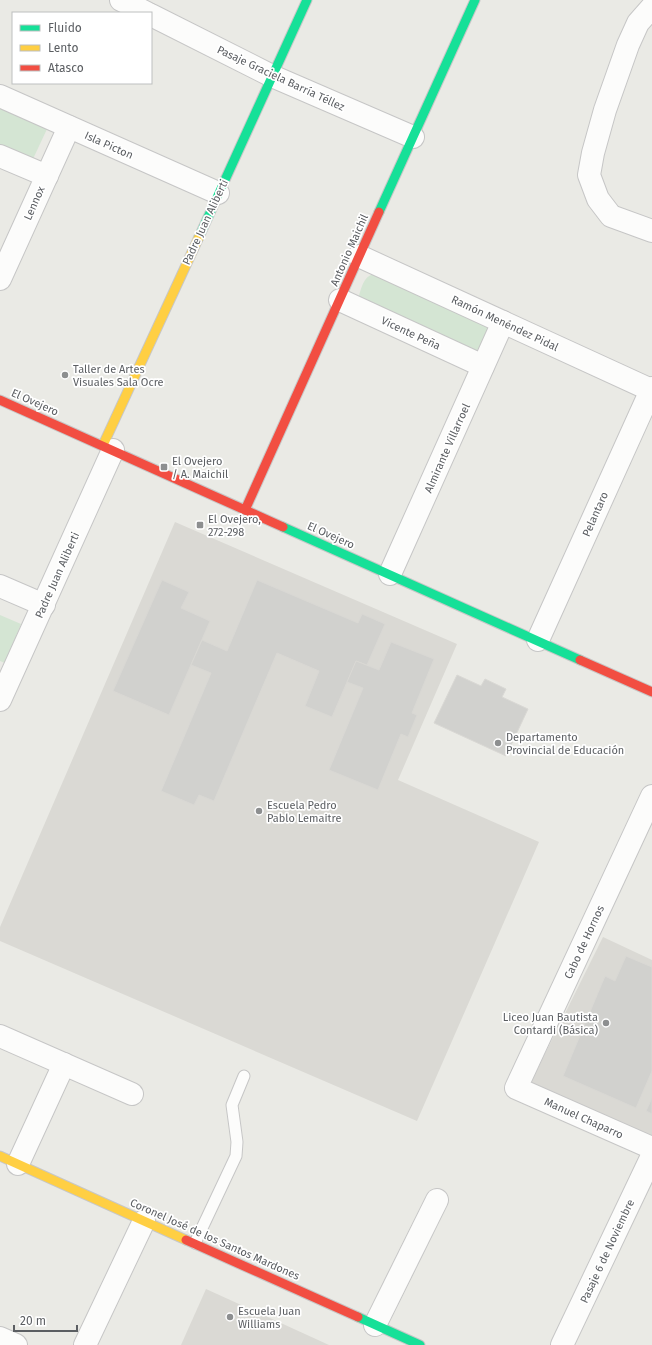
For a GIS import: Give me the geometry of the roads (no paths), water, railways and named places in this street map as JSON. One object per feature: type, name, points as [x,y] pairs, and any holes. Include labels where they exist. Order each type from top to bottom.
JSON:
[{"type":"street","points":[[121,0],[145,12]]},
{"type":"street","name":"Padre Juan Aliberti","points":[[0,700],[44,605],[108,447],[218,193],[306,0]]},
{"type":"street","name":"Antonio Maichil","points":[[245,510],[475,0]]},
{"type":"street","points":[[652,7],[638,23],[628,44],[605,110],[593,153],[589,175],[598,199],[611,216],[652,231]]},
{"type":"street","name":"Pasaje Graciela Barría Téllez","points":[[152,16],[272,76],[413,137]]},
{"type":"street","name":"Isla Picton","points":[[0,96],[218,193]]},
{"type":"street","name":"Lennox","points":[[0,279],[69,127]]},
{"type":"street","points":[[0,156],[46,176]]},
{"type":"street","name":"Ramón Menéndez Pidal","points":[[359,256],[652,389]]},
{"type":"street","name":"Vicente Peña","points":[[340,300],[483,366]]},
{"type":"street","name":"Almirante Villarroel","points":[[390,574],[503,322]]},
{"type":"street","name":"Pelantaro","points":[[538,640],[652,389]]},
{"type":"street","name":"El Ovejero","points":[[0,400],[108,447],[652,692]]},
{"type":"street","points":[[0,586],[44,605]]},
{"type":"street","name":"Cabo de Hornos","points":[[516,1088],[652,796]]},
{"type":"street","points":[[0,1036],[132,1094]]},
{"type":"street","points":[[9,1160],[64,1064]]},
{"type":"street","name":"Manuel Chaparro","points":[[516,1088],[652,1148]]},
{"type":"street","name":"Pasaje 6 de Noviembre","points":[[562,1345],[652,1156]]},
{"type":"street","name":"Coronel José de los Santos Mardones","points":[[9,1160],[375,1325],[408,1343]]},
{"type":"street","points":[[375,1325],[438,1200]]},
{"type":"street","points":[[85,1345],[144,1220]]},
{"type":"street","points":[[0,1338],[16,1345]]},
{"type":"lane","points":[[195,1244],[236,1156],[237,1142],[232,1106],[244,1076]]},
{"type":"place","name":"Taller de Artes Visuales Sala Ocre","points":[[65,375]]},
{"type":"place","name":"El Ovejero / A. Maichil","points":[[164,467]]},
{"type":"place","name":"El Ovejero, 272-298","points":[[200,525]]},
{"type":"place","name":"Departamento Provincial de Educación","points":[[498,743]]},
{"type":"place","name":"Escuela Pedro Pablo Lemaitre","points":[[259,811]]},
{"type":"place","name":"Liceo Juan Bautista Contardi (Básica)","points":[[606,1023]]},
{"type":"place","name":"Escuela Juan Williams","points":[[230,1317]]}]
